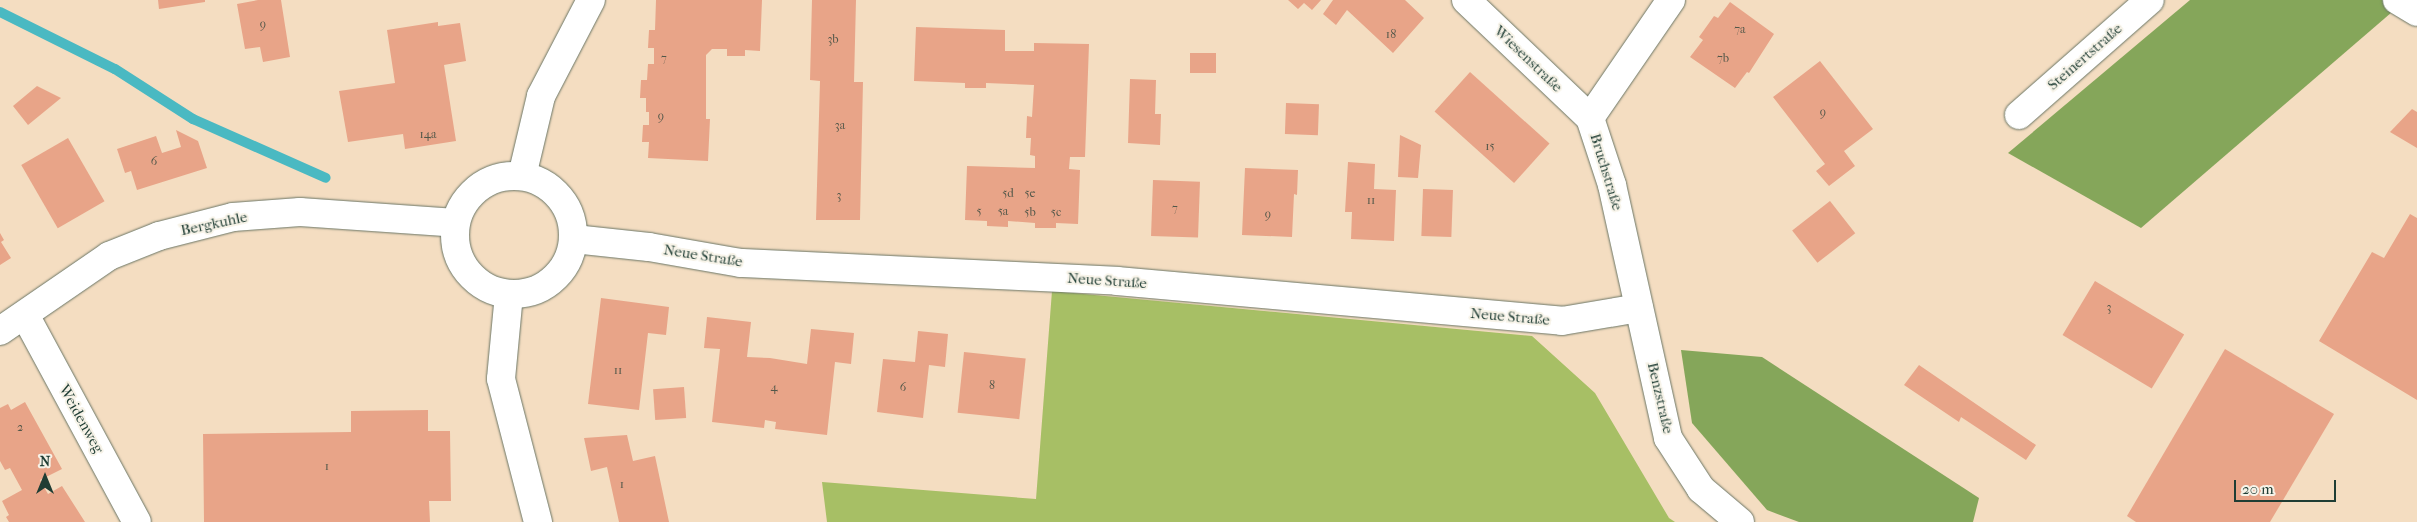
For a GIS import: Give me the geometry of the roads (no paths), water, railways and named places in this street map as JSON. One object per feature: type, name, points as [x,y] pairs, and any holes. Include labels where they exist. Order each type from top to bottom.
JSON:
[{"type":"street","points":[[522,176],[541,96],[591,0]]},
{"type":"street","name":"Wiesenstraße","points":[[1466,0],[1590,118]]},
{"type":"street","name":"Bruchstraße","points":[[1639,308],[1612,185],[1590,118],[1671,0]]},
{"type":"street","name":"Steinertstraße","points":[[2019,115],[2150,0]]},
{"type":"street","points":[[2397,0],[2417,12]]},
{"type":"street","points":[[504,176],[522,176],[549,186],[564,201],[574,239],[568,260],[554,278],[535,290],[509,294],[488,287],[470,274],[459,256],[454,236],[456,223],[467,198],[481,185],[504,176]]},
{"type":"street","name":"Bergkuhle","points":[[0,331],[109,256],[159,236],[233,217],[300,212],[456,223]]},
{"type":"street","name":"Neue Straße","points":[[574,239],[649,247],[741,263],[1116,281],[1562,321],[1639,308]]},
{"type":"street","points":[[509,294],[501,379],[535,521]]},
{"type":"street","name":"Benzstraße","points":[[1639,308],[1668,438],[1701,489],[1740,522]]},
{"type":"street","name":"Weidenweg","points":[[24,316],[137,522]]},
{"type":"waterway","points":[[0,12],[115,69],[193,119],[326,178]]}]
